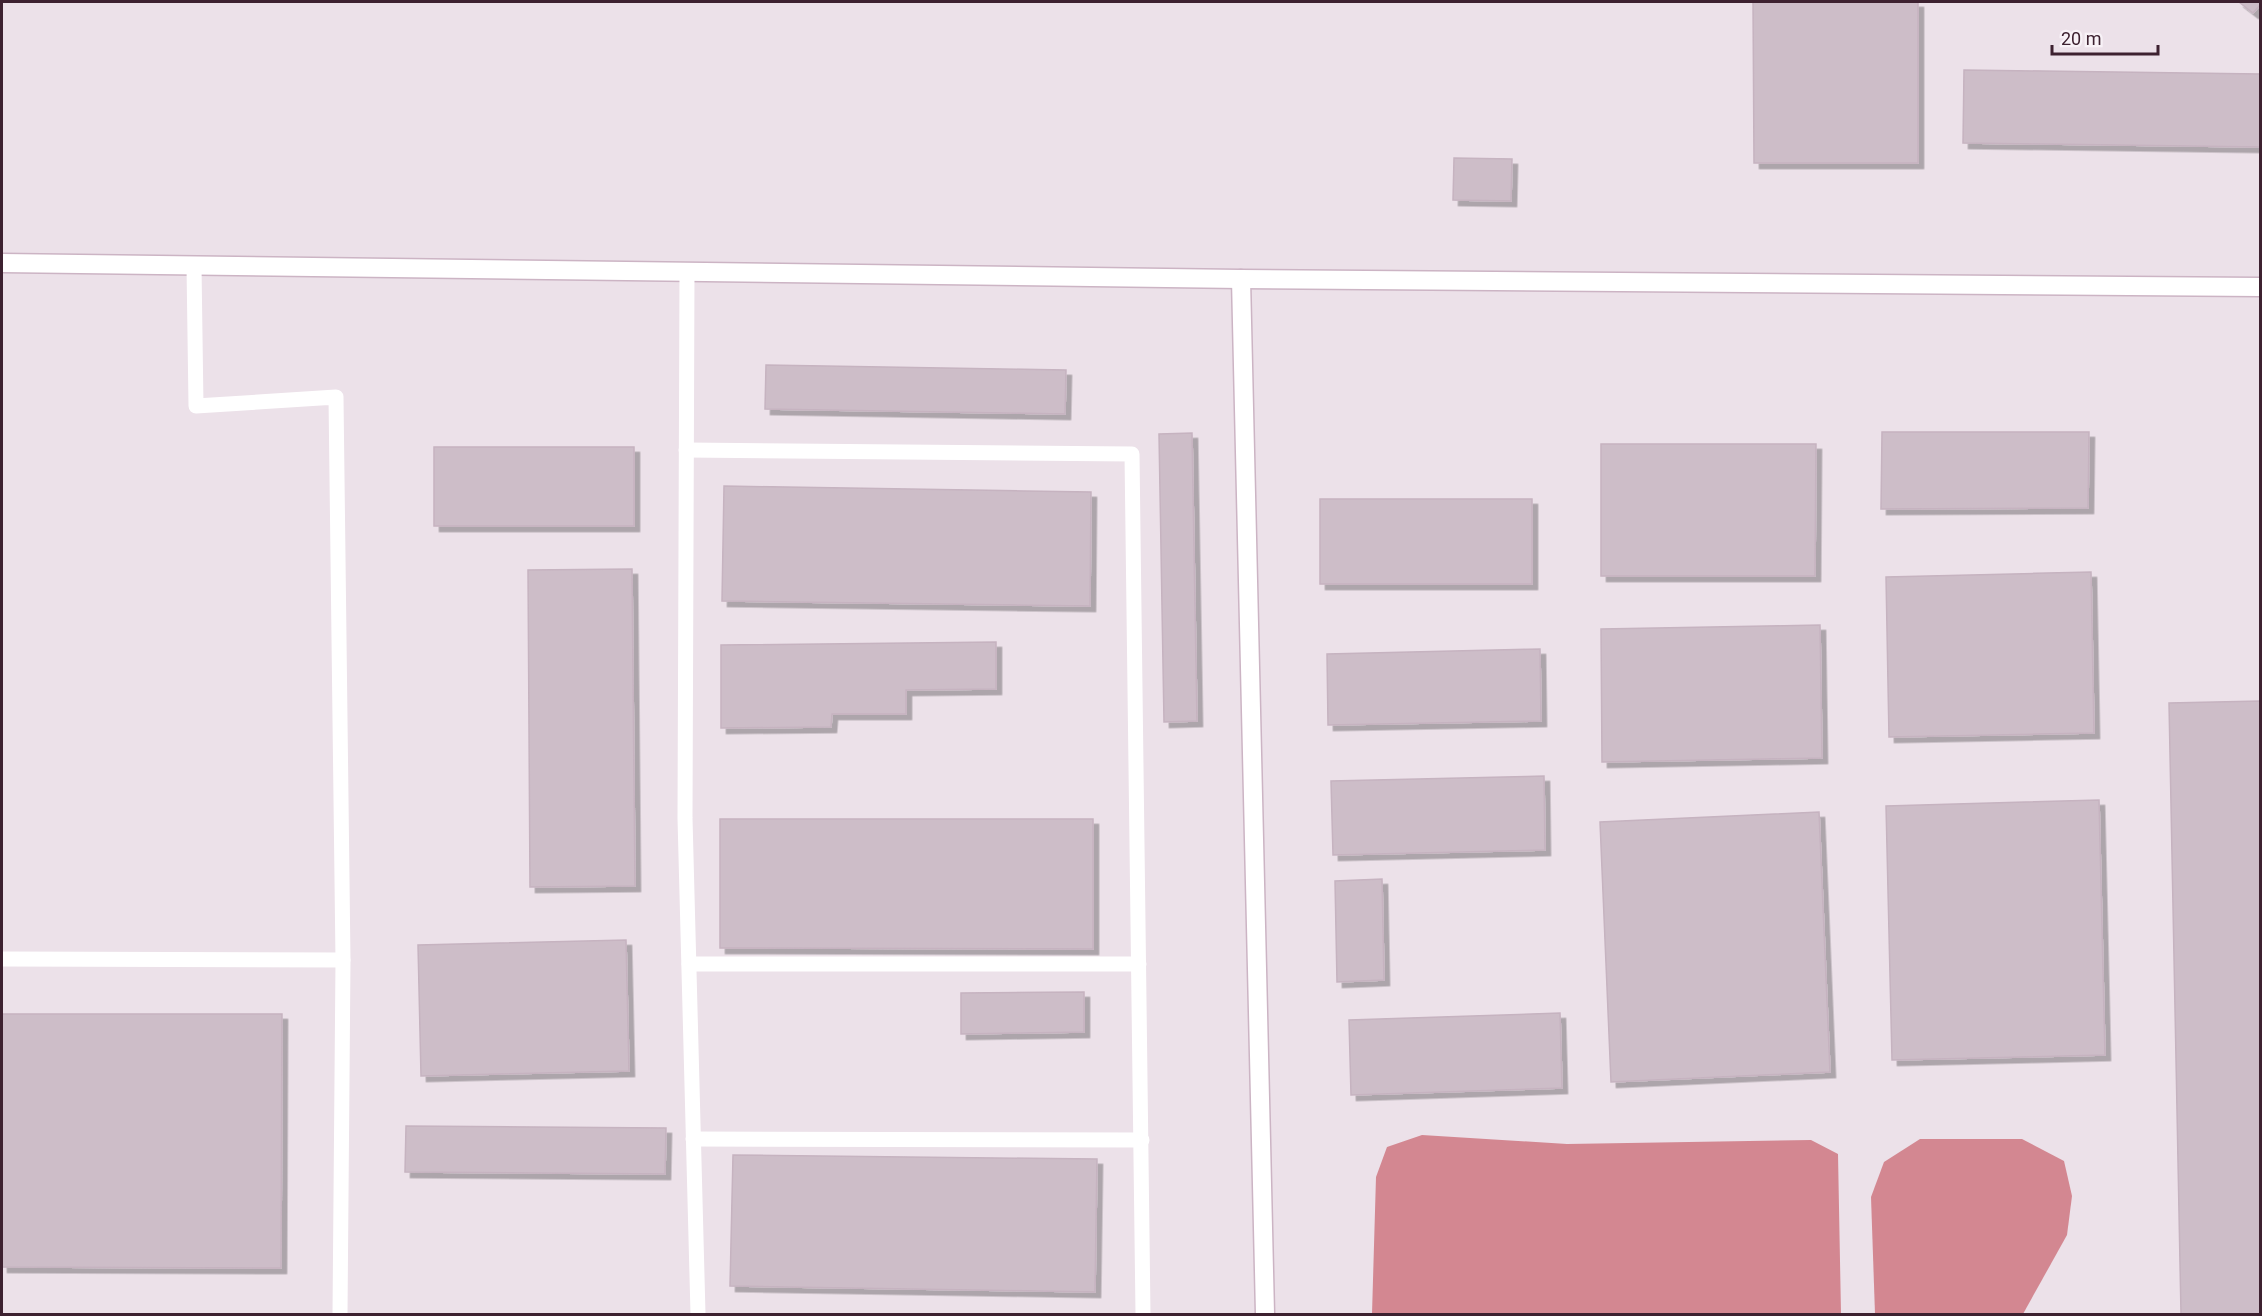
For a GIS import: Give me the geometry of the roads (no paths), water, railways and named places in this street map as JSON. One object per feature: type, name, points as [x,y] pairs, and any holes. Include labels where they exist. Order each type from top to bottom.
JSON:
[{"type":"street","points":[[2,263],[1241,279],[2260,287]]},
{"type":"street","points":[[1241,279],[1265,1314]]},
{"type":"lane","points":[[194,266],[196,406],[336,397],[344,960],[340,1314]]},
{"type":"lane","points":[[687,272],[685,818],[698,1314]]},
{"type":"lane","points":[[686,450],[1132,454],[1143,1314]]},
{"type":"lane","points":[[2,960],[344,960]]},
{"type":"lane","points":[[689,964],[1139,964]]},
{"type":"lane","points":[[693,1139],[1142,1140]]}]
